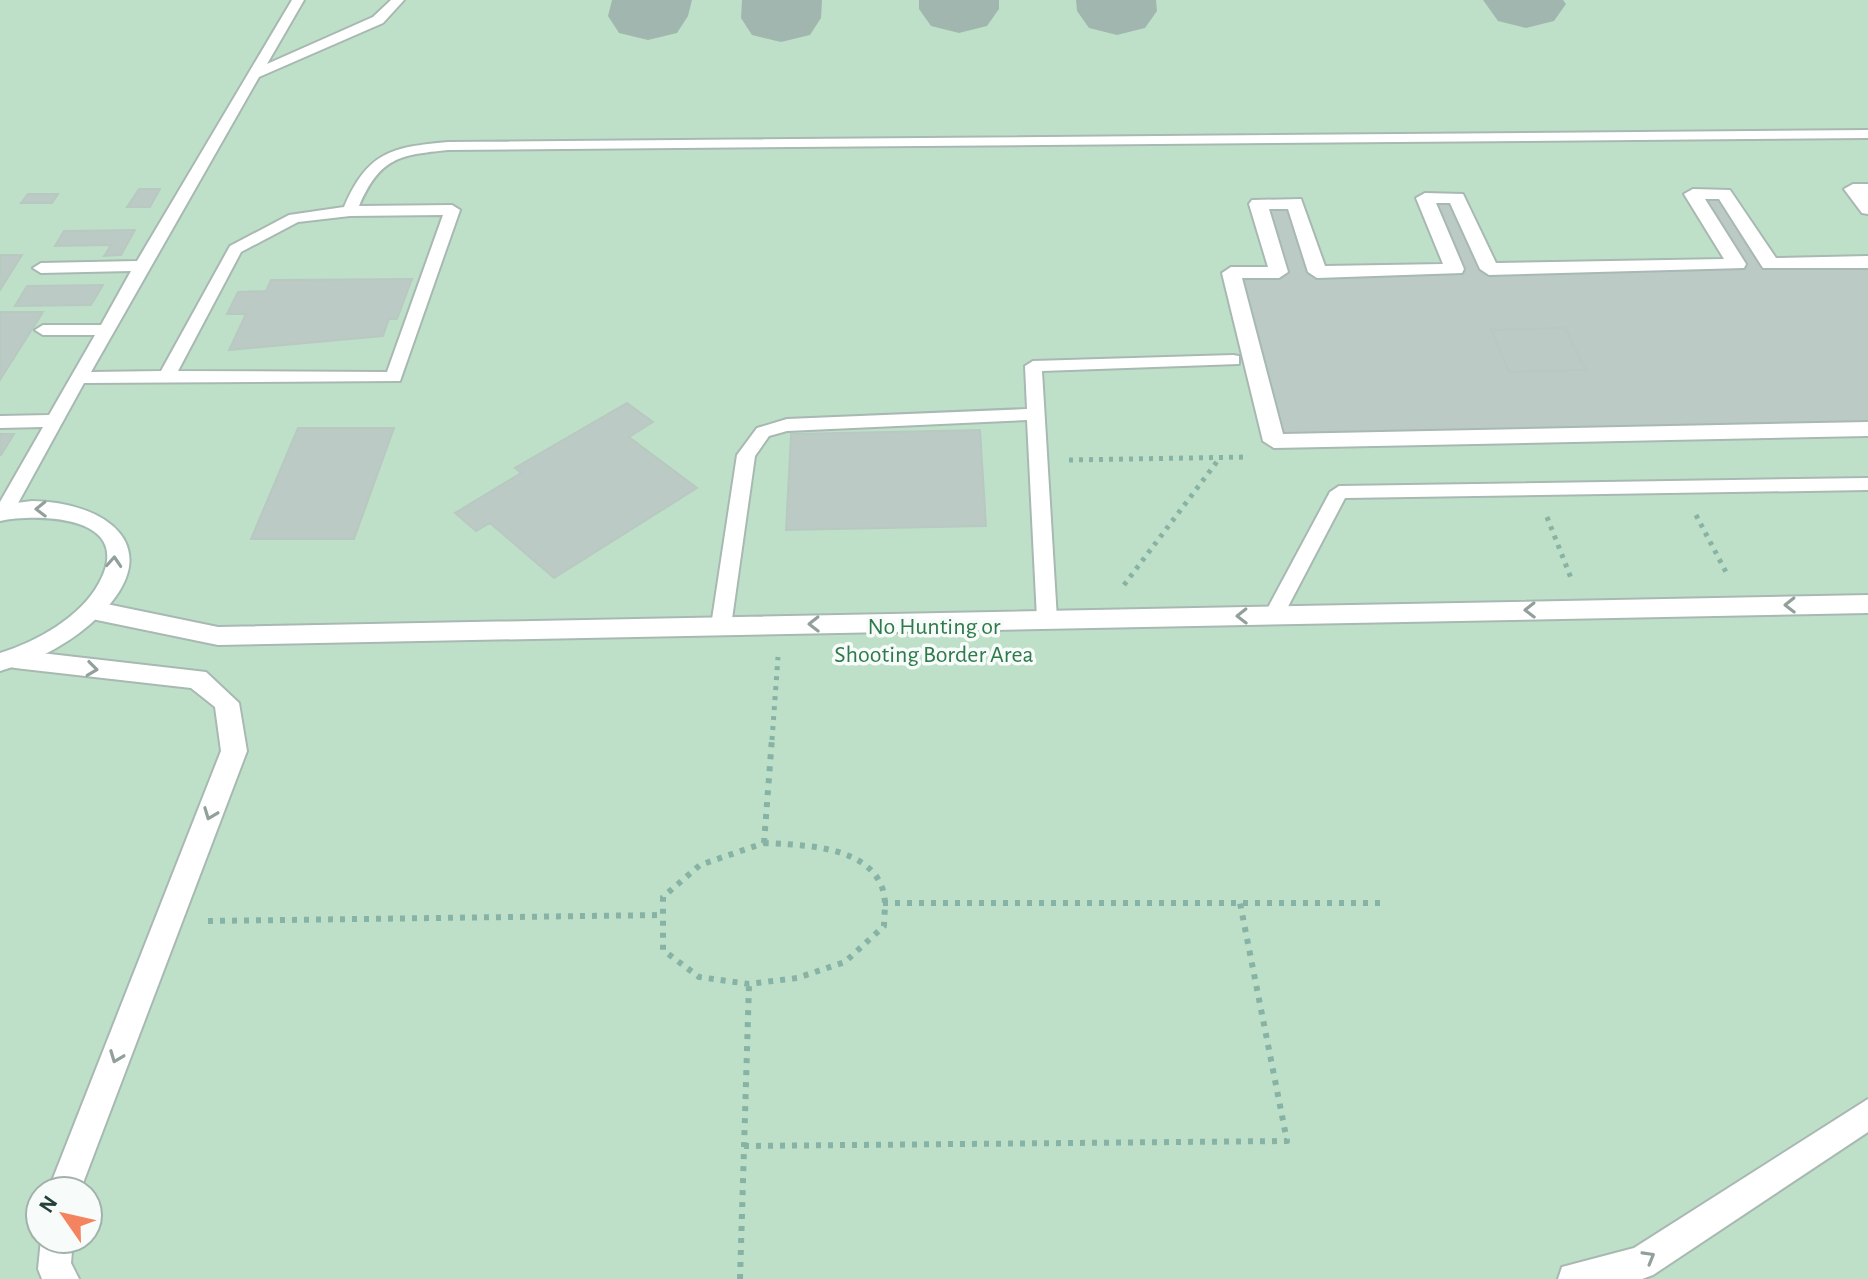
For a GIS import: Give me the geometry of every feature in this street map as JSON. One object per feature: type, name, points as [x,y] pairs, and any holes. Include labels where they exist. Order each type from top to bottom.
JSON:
[{"type":"street","points":[[1868,189],[1853,189],[1868,209]]},
{"type":"street","points":[[1868,262],[1770,264],[1724,194],[1693,194],[1737,264],[1489,269],[1457,198],[1425,198],[1455,269],[1317,272],[1295,203],[1278,203],[1258,204],[1279,272],[1231,273],[1274,441],[1868,429]]},
{"type":"street","points":[[2,512],[47,507],[81,514],[104,529],[117,551],[112,581],[92,610],[57,638],[7,661]]},
{"type":"street","points":[[92,610],[218,636],[1868,604]]},
{"type":"street","points":[[7,661],[197,679],[227,703],[234,751],[70,1175]]},
{"type":"street","points":[[1574,1279],[1641,1263],[1868,1114]]},
{"type":"street","points":[[55,1255],[54,1269],[63,1279]]},
{"type":"lane","points":[[2,512],[298,0]]},
{"type":"lane","points":[[254,74],[378,20],[398,0]]},
{"type":"lane","points":[[350,211],[375,162],[397,150],[448,146],[1822,130],[1868,134]]},
{"type":"lane","points":[[79,378],[394,377],[452,210],[350,211],[294,218],[235,249],[167,376]]},
{"type":"lane","points":[[41,268],[143,266]]},
{"type":"lane","points":[[43,330],[106,330]]},
{"type":"lane","points":[[1047,619],[1033,366],[1233,360]]},
{"type":"lane","points":[[721,626],[746,455],[763,432],[787,425],[1036,414]]},
{"type":"lane","points":[[0,422],[55,421]]},
{"type":"lane","points":[[1274,615],[1339,492],[1868,484]]},
{"type":"path","points":[[1099,618],[1220,458]]},
{"type":"path","points":[[1682,487],[1745,606]]},
{"type":"path","points":[[1536,489],[1583,609]]},
{"type":"path","points":[[764,843],[780,625]]},
{"type":"path","points":[[764,843],[822,846],[860,862],[883,890],[884,926],[845,962],[797,978],[749,984],[699,977],[663,950],[663,897],[700,865],[764,843]]},
{"type":"path","points":[[883,903],[1382,903]]},
{"type":"path","points":[[744,1146],[1287,1141],[1240,903]]},
{"type":"path","points":[[169,921],[663,915]]},
{"type":"path","points":[[740,1279],[749,984]]},
{"type":"green space","name":"No Hunting or Shooting Border Area","points":[[0,0],[1868,0],[1868,1279],[0,1279]]},
{"type":"building","points":[[139,189],[160,189],[150,207],[127,207]]},
{"type":"building","points":[[28,194],[58,194],[52,203],[21,203]]},
{"type":"building","points":[[1693,194],[1724,194],[1770,264],[1868,262],[1868,429],[1274,441],[1231,273],[1279,272],[1258,204],[1295,203],[1317,272],[1455,269],[1425,198],[1457,198],[1489,269],[1737,264]],"holes":[[[1565,328],[1586,370],[1509,372],[1491,330]]]},
{"type":"building","points":[[135,230],[121,255],[104,256],[111,245],[55,246],[64,231]]},
{"type":"building","points":[[0,255],[22,255],[0,290]]},
{"type":"building","points":[[412,279],[397,319],[389,319],[383,336],[229,350],[246,314],[227,314],[238,292],[266,291],[271,280]]},
{"type":"building","points":[[103,285],[91,305],[15,306],[27,286]]},
{"type":"building","points":[[0,312],[43,312],[0,380]]},
{"type":"building","points":[[1565,328],[1586,370],[1509,372],[1491,330]]},
{"type":"building","points":[[627,403],[653,422],[629,437],[697,488],[554,578],[490,523],[476,531],[455,513],[521,473],[515,468]]},
{"type":"building","points":[[298,428],[394,428],[354,539],[251,539]]},
{"type":"building","points":[[980,430],[986,526],[786,530],[791,434]]},
{"type":"building","points":[[0,434],[14,434],[1,455],[0,455]]},
{"type":"taxiway","points":[[648,16],[652,0]]},
{"type":"taxiway","points":[[781,18],[782,0]]},
{"type":"taxiway","points":[[959,0],[959,9]]},
{"type":"taxiway","points":[[1116,0],[1117,11]]},
{"type":"taxiway","points":[[1523,0],[1526,4]]}]
